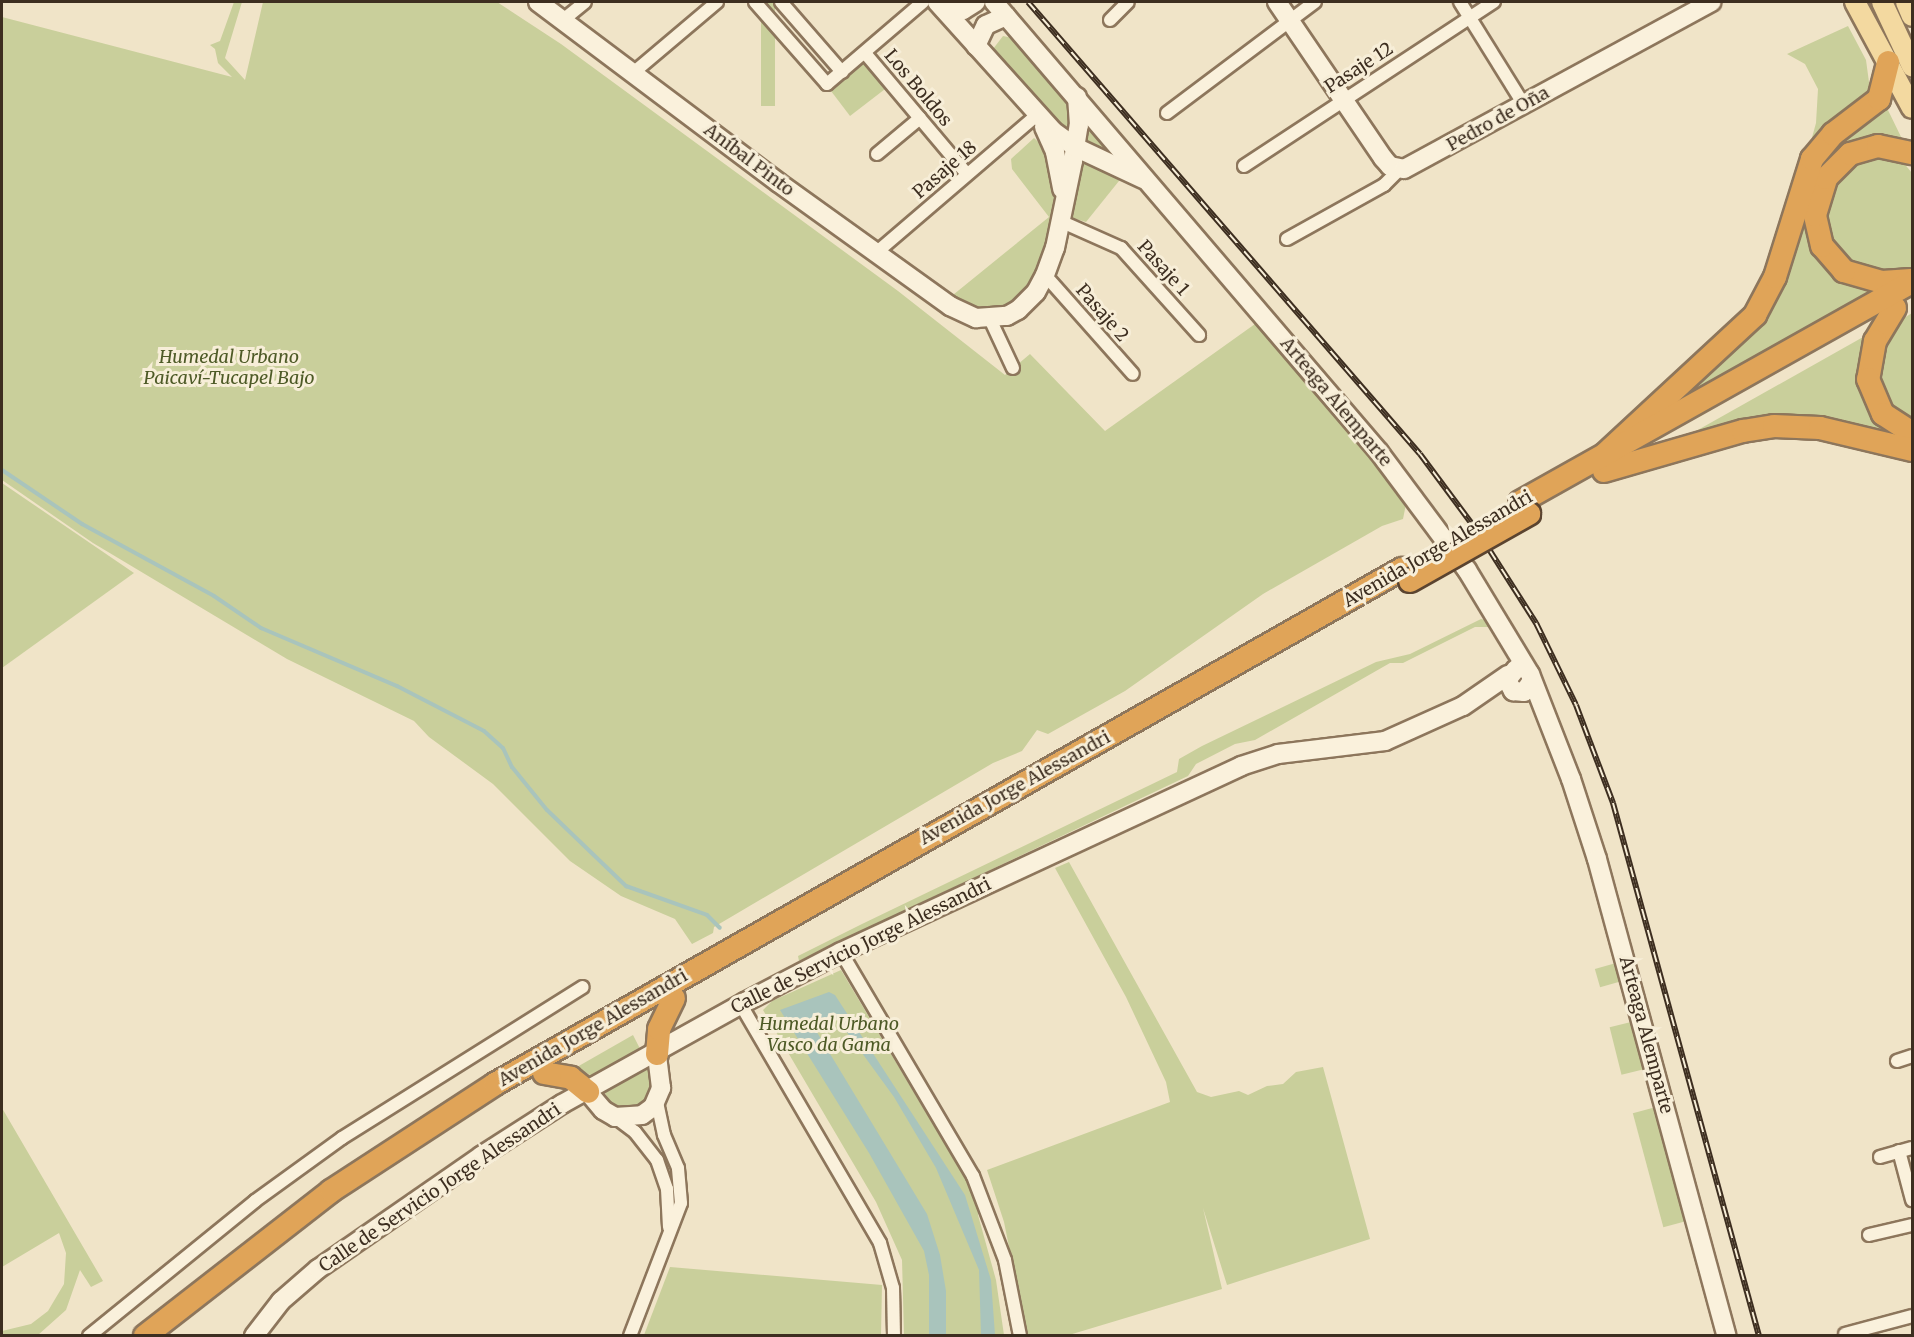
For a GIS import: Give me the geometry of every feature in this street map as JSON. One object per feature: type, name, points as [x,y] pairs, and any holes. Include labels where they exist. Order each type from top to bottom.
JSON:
[{"type":"highway","points":[[1605,463],[1755,315],[1775,277],[1812,159],[1833,134],[1879,99],[1888,62]]},
{"type":"highway","points":[[1912,153],[1878,146],[1850,154],[1826,178],[1815,215],[1822,246],[1844,271],[1882,282],[1912,281]]},
{"type":"highway","name":"Avenida Jorge Alessandri","points":[[1605,463],[1912,281]]},
{"type":"highway","points":[[1904,303],[1875,341],[1868,379],[1883,414],[1912,433]]},
{"type":"highway","name":"Avenida Jorge Alessandri","points":[[145,1335],[331,1191],[495,1084],[1605,463],[1904,303]]},
{"type":"highway","points":[[1605,463],[1774,426],[1820,428],[1912,450]]},
{"type":"highway","name":"Avenida Jorge Alessandri","points":[[167,1335],[331,1210],[466,1120],[1406,575]]},
{"type":"highway","points":[[659,1064],[659,1029],[674,998]]},
{"type":"highway","points":[[544,1073],[571,1078],[593,1098]]},
{"type":"main road","points":[[1855,2],[1912,108]]},
{"type":"main road","points":[[1882,2],[1912,66]]},
{"type":"main road","points":[[1906,2],[1912,16]]},
{"type":"street","name":"Aníbal Pinto","points":[[538,2],[964,314],[990,319]]},
{"type":"street","points":[[563,20],[585,2]]},
{"type":"street","points":[[633,73],[717,2]]},
{"type":"street","points":[[755,2],[827,84],[923,2]]},
{"type":"street","points":[[940,5],[963,10],[976,2]]},
{"type":"street","name":"Arteaga Alemparte","points":[[994,2],[1153,184],[1404,484],[1467,570],[1504,632],[1518,681],[1554,739],[1597,859],[1727,1335]]},
{"type":"street","points":[[1110,20],[1128,2]]},
{"type":"street","points":[[1277,2],[1386,163],[1400,169]]},
{"type":"street","points":[[1167,113],[1315,2]]},
{"type":"street","points":[[1460,2],[1524,105]]},
{"type":"street","name":"Pasaje 12","points":[[1244,166],[1494,2]]},
{"type":"street","name":"Pedro de Oña","points":[[1287,239],[1384,186],[1400,169],[1413,166],[1524,105],[1674,9],[1712,2]]},
{"type":"street","points":[[770,18],[785,3],[842,72]]},
{"type":"street","points":[[940,5],[1037,115],[1076,147],[1153,184]]},
{"type":"street","points":[[976,46],[986,25],[1006,16]]},
{"type":"street","name":"Los Boldos","points":[[865,53],[967,174]]},
{"type":"street","points":[[1013,368],[990,319],[1018,310],[1036,292],[1045,275],[1060,221],[1076,147],[1077,97]]},
{"type":"street","points":[[1037,115],[1055,152],[1064,202]]},
{"type":"street","name":"Pasaje 18","points":[[877,252],[1037,115]]},
{"type":"street","points":[[877,154],[920,118]]},
{"type":"street","name":"Pasaje 1","points":[[1060,221],[1120,248],[1199,335]]},
{"type":"street","name":"Pasaje 2","points":[[1045,275],[1133,374]]},
{"type":"street","name":"Calle de Servicio Jorge Alessandri","points":[[254,1335],[281,1301],[318,1269],[481,1156],[562,1104],[593,1098],[659,1064],[676,1042],[841,952],[1254,760],[1278,754],[1369,745],[1407,733],[1518,681]]},
{"type":"street","points":[[841,952],[973,1176],[1005,1260],[1020,1335]]},
{"type":"street","points":[[90,1335],[247,1208],[332,1145],[583,987]]},
{"type":"street","points":[[741,1005],[880,1243],[893,1288],[894,1335]]},
{"type":"street","points":[[1897,1060],[1912,1056]]},
{"type":"street","points":[[630,1335],[678,1213],[681,1185],[657,1101],[659,1064]]},
{"type":"street","points":[[593,1098],[644,1140],[661,1169],[669,1200],[669,1234]]},
{"type":"street","points":[[615,1117],[642,1115],[657,1101]]},
{"type":"street","points":[[1880,1157],[1912,1148]]},
{"type":"street","points":[[1899,1151],[1912,1200]]},
{"type":"street","points":[[1869,1235],[1912,1225]]},
{"type":"street","points":[[1845,1334],[1912,1316]]},
{"type":"green space","name":"Humedal Urbano Paicaví-Tucapel Bajo","points":[[234,2],[242,2],[225,58],[245,80],[263,2],[497,2],[561,44],[898,291],[1005,375],[1030,354],[1105,431],[1255,324],[1327,400],[1406,504],[1403,519],[1382,526],[1263,594],[1125,691],[1048,734],[1037,730],[1022,751],[993,763],[714,927],[713,933],[692,944],[675,919],[621,896],[570,861],[493,784],[429,737],[414,721],[287,659],[93,543],[2,480],[2,17],[232,77],[218,63],[215,49],[210,45],[220,41]]},
{"type":"green space","points":[[761,2],[775,2],[775,106],[761,106]]},
{"type":"green space","points":[[1848,26],[1866,60],[1871,97],[1808,152],[1816,123],[1818,89],[1805,64],[1787,54]]},
{"type":"green space","points":[[1003,36],[1018,39],[1077,110],[1073,133],[1061,127],[993,49]]},
{"type":"green space","points":[[864,62],[889,86],[850,116],[831,91]]},
{"type":"green space","points":[[1886,106],[1904,143],[1850,147],[1811,239],[1888,287],[1665,409],[1742,341],[1818,160]]},
{"type":"green space","points":[[1084,112],[1131,166],[1086,222],[1069,217]]},
{"type":"green space","points":[[1034,138],[1044,147],[1053,169],[1066,222],[1021,303],[967,311],[948,299],[1049,217],[1012,169],[1011,159]]},
{"type":"green space","points":[[1869,153],[1902,161],[1912,173],[1912,268],[1902,273],[1853,269],[1824,235],[1829,186]]},
{"type":"green space","points":[[1912,313],[1912,427],[1896,419],[1872,375],[1893,325]]},
{"type":"green space","points":[[1872,332],[1863,352],[1901,436],[1833,425],[1680,440]]},
{"type":"green space","points":[[2,483],[134,573],[2,668]]},
{"type":"green space","name":"Humedal Urbano Vasco da Gama","points":[[1481,619],[1489,621],[1489,627],[1475,627],[1403,663],[1390,663],[1255,740],[1235,744],[1196,764],[1188,776],[799,961],[798,956],[862,924],[1177,772],[1179,759],[1202,746],[1376,662],[1410,654]]},
{"type":"green space","points":[[1069,862],[1197,1092],[1211,1097],[1239,1091],[1248,1095],[1267,1086],[1283,1084],[1296,1072],[1323,1067],[1370,1239],[1227,1285],[1203,1208],[1222,1289],[1069,1335],[1027,1335],[1004,1222],[987,1170],[1170,1102],[1166,1082],[1126,997],[1055,868]]},
{"type":"green space","points":[[1616,963],[1621,981],[1600,987],[1595,969]]},
{"type":"green space","name":"Humedal Urbano Vasco da Gama","points":[[841,970],[981,1205],[978,1215],[996,1280],[1004,1335],[904,1335],[902,1260],[876,1202],[763,1010],[772,1001]]},
{"type":"green space","points":[[1631,1022],[1643,1070],[1622,1075],[1610,1027]]},
{"type":"green space","points":[[633,1035],[658,1084],[645,1109],[626,1113],[614,1107],[595,1078],[577,1067]]},
{"type":"green space","points":[[1656,1107],[1687,1221],[1663,1227],[1633,1113]]},
{"type":"green space","points":[[2,1108],[103,1281],[91,1287],[80,1270],[66,1310],[38,1335],[2,1335],[2,1331],[31,1324],[48,1311],[64,1284],[66,1253],[59,1233],[2,1267]]},
{"type":"green space","points":[[670,1267],[882,1285],[881,1335],[644,1335]]},
{"type":"water","points":[[829,992],[835,995],[965,1195],[991,1280],[995,1335],[981,1335],[979,1270],[936,1168],[894,1097],[835,1016],[815,1029],[927,1214],[940,1255],[946,1291],[946,1335],[929,1335],[929,1275],[924,1251],[869,1153],[780,1010]]},
{"type":"waterway","points":[[2,470],[82,524],[214,596],[261,628],[397,686],[484,731],[503,748],[512,767],[547,810],[626,886],[707,915],[720,928]]},
{"type":"railway","points":[[1028,2],[1420,454],[1478,532],[1536,623],[1576,705],[1613,803],[1759,1336]]}]
